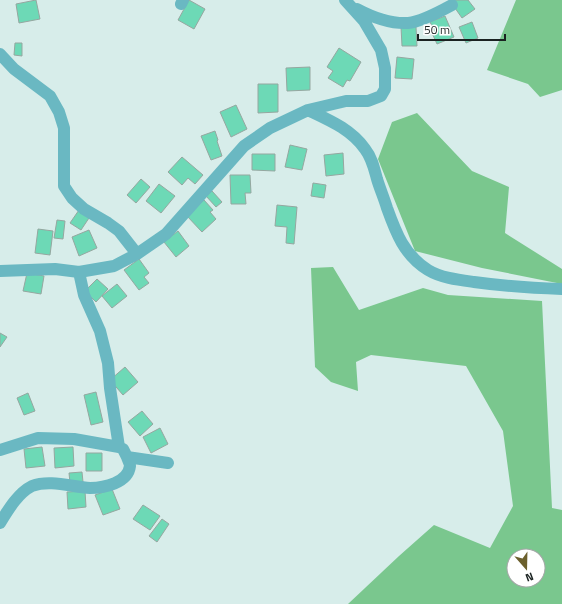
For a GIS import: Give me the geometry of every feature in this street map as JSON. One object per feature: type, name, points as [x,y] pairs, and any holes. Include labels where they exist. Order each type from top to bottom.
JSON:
[{"type":"street","points":[[348,4],[366,14],[389,21],[409,23],[440,12],[452,5]]},
{"type":"street","points":[[0,270],[55,269],[79,272],[114,266],[137,254],[166,234],[244,146],[270,128],[308,110],[346,101],[368,101],[381,96],[385,89],[385,68],[382,50],[364,21],[348,4]]},
{"type":"street","points":[[0,54],[14,69],[50,96],[59,112],[64,128],[64,186],[72,198],[84,209],[119,231],[137,254]]},
{"type":"street","points":[[308,110],[342,126],[364,147],[370,155],[394,230],[402,245],[410,255],[428,270],[441,276],[497,286],[562,290]]},
{"type":"street","points":[[79,272],[84,295],[100,330],[108,363],[118,447]]},
{"type":"street","points":[[0,450],[38,438],[74,439],[123,449],[130,466],[125,477],[114,484],[91,488],[43,484],[32,486],[23,492],[0,523]]},
{"type":"street","points":[[127,458],[168,463]]},
{"type":"green space","points":[[516,0],[562,0],[562,90],[540,97],[528,84],[487,70]]},
{"type":"green space","points":[[417,113],[472,171],[509,187],[505,233],[562,269],[562,284],[482,268],[415,251],[378,159],[392,122]]},
{"type":"green space","points":[[333,267],[359,310],[423,288],[448,295],[542,301],[552,508],[562,510],[562,604],[348,604],[434,525],[490,548],[513,506],[503,431],[466,366],[371,355],[356,362],[358,391],[331,382],[315,367],[311,268]]},
{"type":"building","points":[[36,0],[40,19],[19,23],[16,4]]},
{"type":"building","points":[[189,0],[205,9],[194,29],[178,20]]},
{"type":"building","points":[[468,0],[475,9],[462,18],[450,1]]},
{"type":"building","points":[[445,16],[454,37],[437,44],[432,33],[435,32],[430,22]]},
{"type":"building","points":[[472,22],[478,38],[466,43],[459,27]]},
{"type":"building","points":[[401,27],[416,27],[417,46],[402,46]]},
{"type":"building","points":[[15,43],[22,43],[22,56],[14,55]]},
{"type":"building","points":[[339,48],[361,62],[350,81],[347,80],[343,87],[328,78],[333,71],[327,67]]},
{"type":"building","points":[[397,57],[414,59],[412,79],[395,78]]},
{"type":"building","points":[[310,67],[310,90],[287,91],[286,68]]},
{"type":"building","points":[[258,84],[278,84],[278,112],[258,113]]},
{"type":"building","points":[[236,105],[247,129],[231,137],[220,112]]},
{"type":"building","points":[[215,131],[222,156],[211,160],[201,136]]},
{"type":"building","points":[[290,145],[307,149],[302,170],[285,167]]},
{"type":"building","points":[[343,153],[344,174],[326,176],[324,155]]},
{"type":"building","points":[[252,154],[275,154],[275,171],[252,170]]},
{"type":"building","points":[[182,157],[203,175],[195,184],[188,178],[182,185],[168,172]]},
{"type":"building","points":[[230,175],[250,175],[251,193],[245,193],[246,204],[231,204]]},
{"type":"building","points":[[141,179],[150,187],[136,203],[127,195]]},
{"type":"building","points":[[313,183],[326,185],[324,198],[311,196]]},
{"type":"building","points":[[159,184],[175,196],[161,213],[146,201]]},
{"type":"building","points":[[212,191],[222,202],[216,207],[206,196]]},
{"type":"building","points":[[204,200],[213,210],[210,212],[216,219],[202,232],[187,216]]},
{"type":"building","points":[[277,205],[297,207],[294,244],[286,243],[287,227],[275,226]]},
{"type":"building","points":[[79,210],[89,218],[81,230],[70,223]]},
{"type":"building","points":[[57,220],[65,221],[63,239],[54,238]]},
{"type":"building","points":[[38,229],[53,231],[50,255],[35,253]]},
{"type":"building","points":[[89,230],[97,248],[79,256],[72,237]]},
{"type":"building","points":[[178,231],[189,246],[176,257],[164,242]]},
{"type":"building","points":[[139,259],[149,273],[144,277],[149,283],[139,290],[124,270]]},
{"type":"building","points":[[27,273],[44,276],[41,294],[23,291]]},
{"type":"building","points":[[97,279],[108,289],[96,302],[85,291]]},
{"type":"building","points":[[117,284],[127,296],[112,308],[102,296]]},
{"type":"building","points":[[0,333],[7,337],[0,347]]},
{"type":"building","points":[[125,367],[138,382],[123,395],[110,380]]},
{"type":"building","points":[[96,392],[103,422],[91,425],[84,395]]},
{"type":"building","points":[[28,393],[35,411],[24,415],[17,398]]},
{"type":"building","points":[[142,411],[153,424],[140,436],[128,422]]},
{"type":"building","points":[[160,428],[168,444],[151,453],[143,437]]},
{"type":"building","points":[[42,447],[45,466],[26,468],[24,449]]},
{"type":"building","points":[[73,447],[74,466],[55,468],[54,448]]},
{"type":"building","points":[[86,453],[102,453],[102,471],[86,471]]},
{"type":"building","points":[[82,472],[83,482],[70,483],[69,473]]},
{"type":"building","points":[[112,489],[120,509],[103,515],[95,495]]},
{"type":"building","points":[[85,491],[86,507],[68,509],[67,492]]},
{"type":"building","points":[[143,505],[160,516],[150,530],[133,519]]},
{"type":"building","points":[[162,519],[169,524],[157,542],[149,536]]}]
